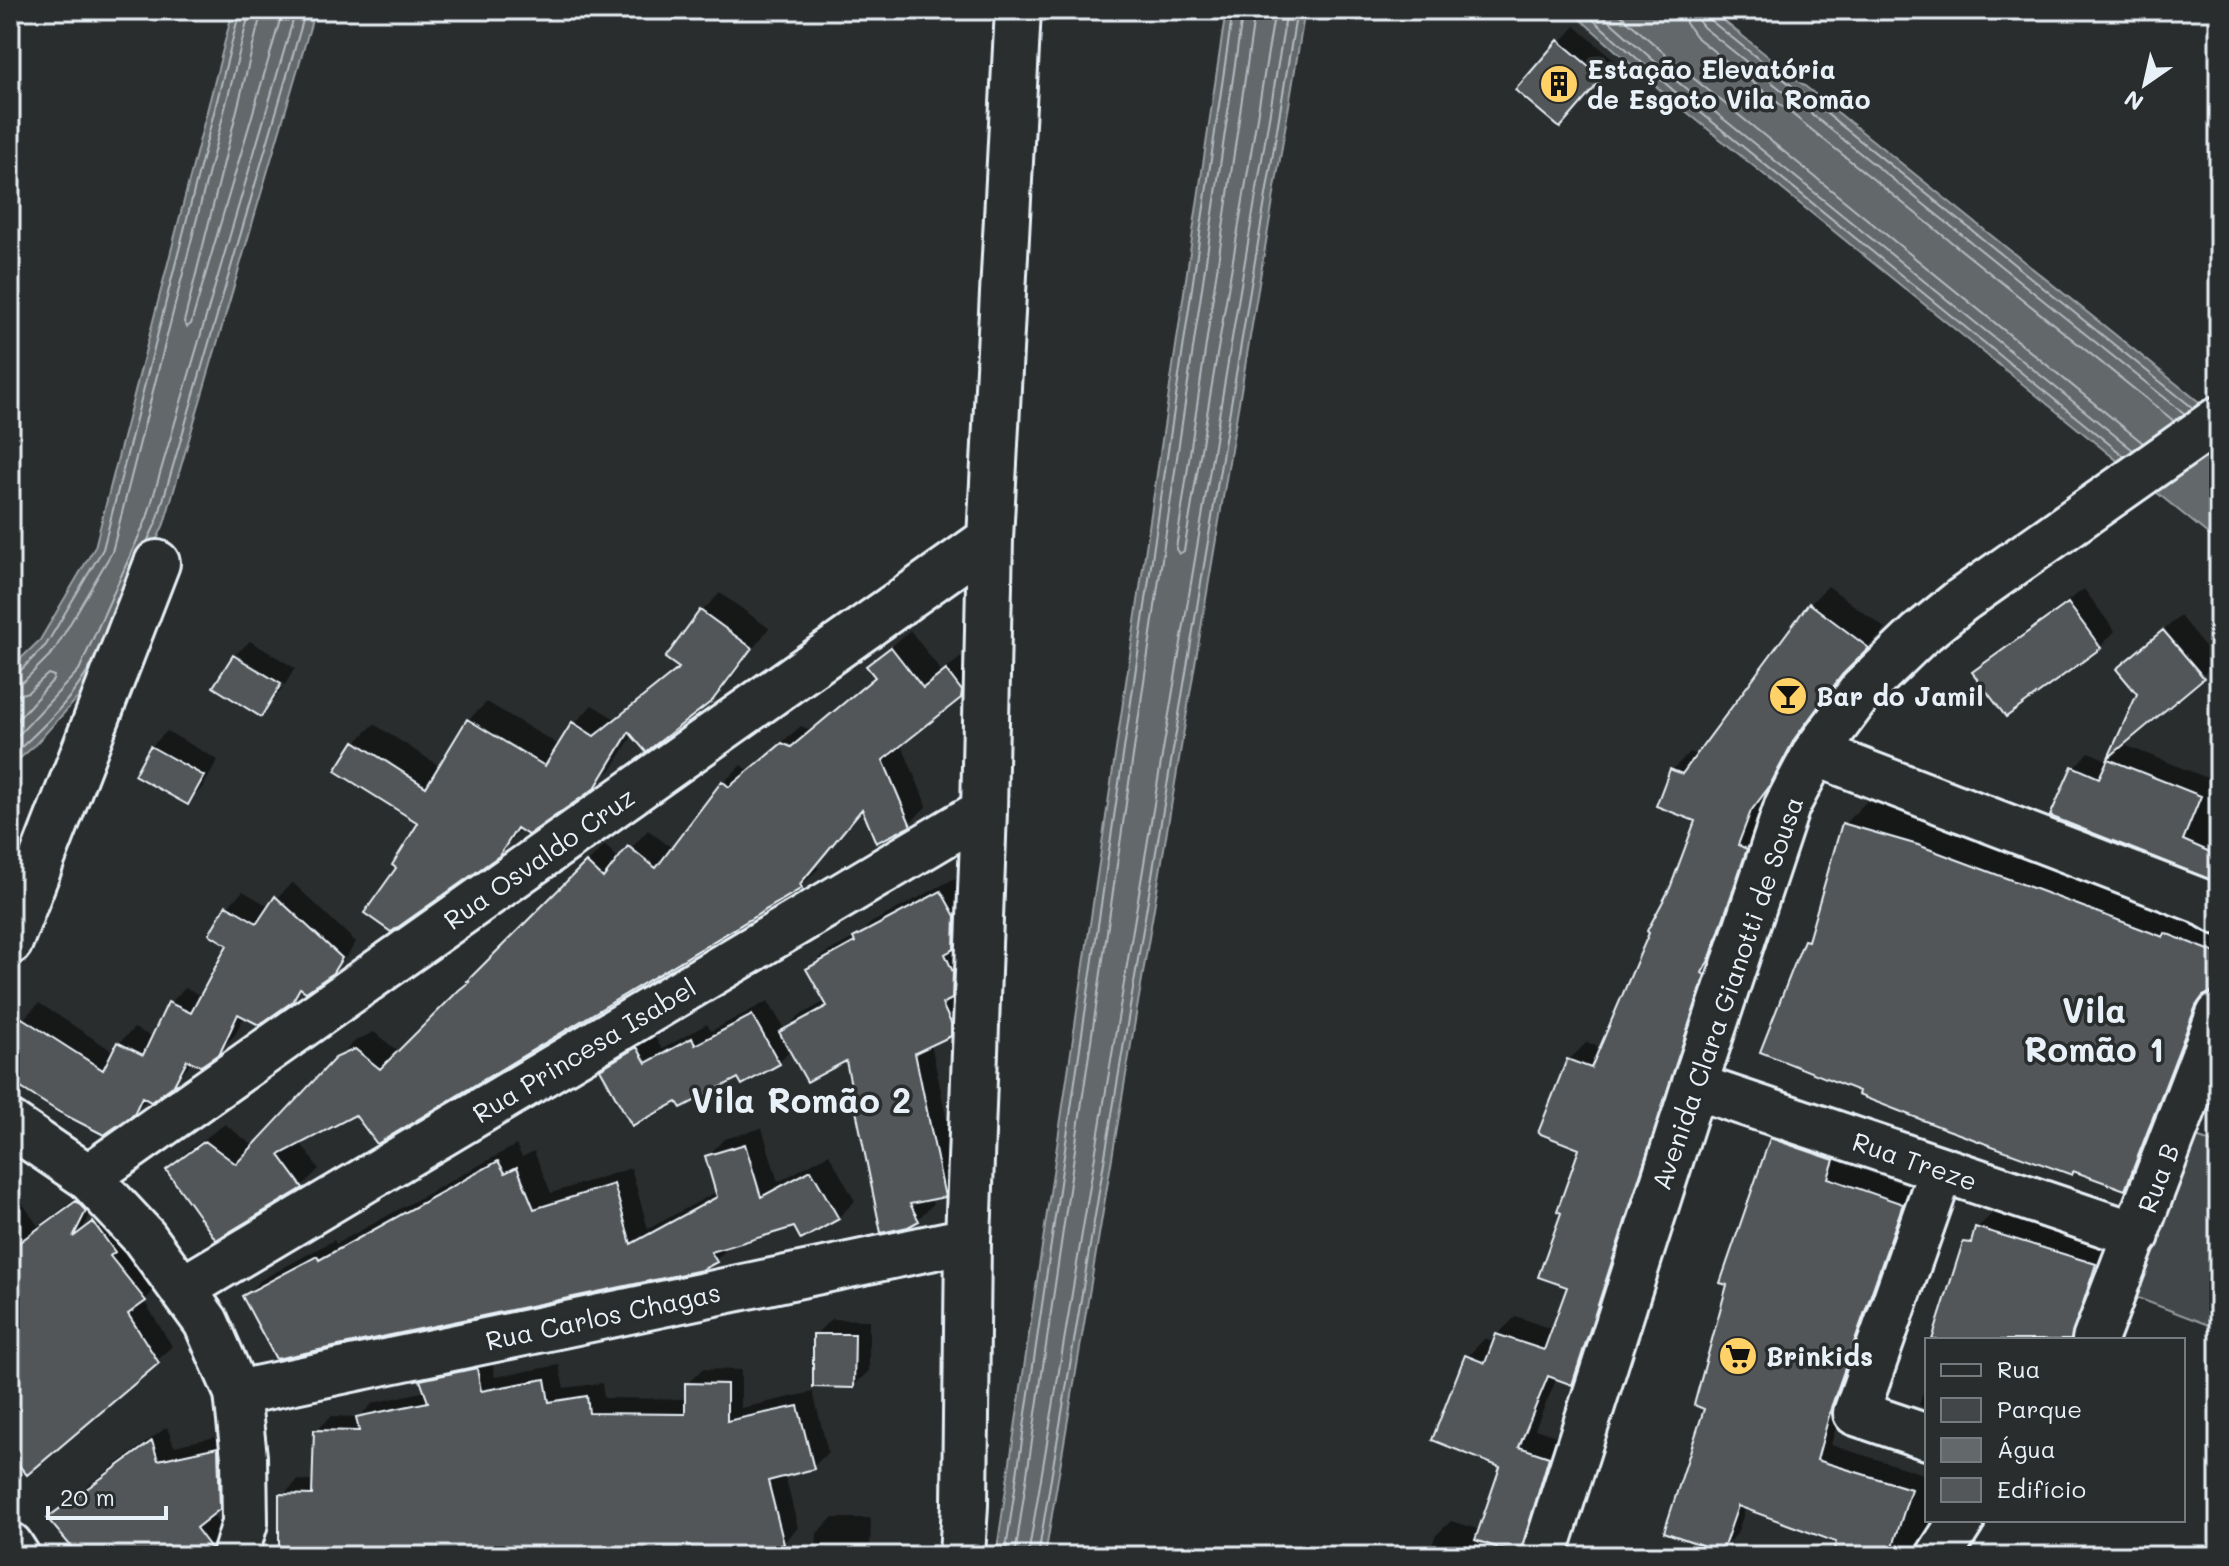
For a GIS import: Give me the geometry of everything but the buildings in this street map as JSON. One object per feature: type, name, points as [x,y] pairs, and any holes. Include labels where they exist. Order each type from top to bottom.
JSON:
[{"type":"street","points":[[962,1556],[968,1240],[984,811],[990,539],[1018,10]]},
{"type":"street","name":"Avenida Clara Gianotti de Sousa","points":[[1544,1556],[1787,806],[1815,753],[1862,690],[1919,635],[1962,600],[2219,419]]},
{"type":"street","name":"Rua Osvaldo Cruz","points":[[88,1177],[990,539]]},
{"type":"street","points":[[10,942],[157,563]]},
{"type":"street","points":[[1815,753],[2200,901],[2219,912]]},
{"type":"street","name":"Rua Princesa Isabel","points":[[184,1288],[984,811]]},
{"type":"street","name":"Rua B","points":[[2096,1338],[2219,1015]]},
{"type":"street","name":"Rua Treze","points":[[1694,1086],[2137,1235]]},
{"type":"street","points":[[16,1137],[88,1177],[144,1237],[206,1322],[237,1393],[244,1457],[245,1523],[235,1556]]},
{"type":"street","points":[[1925,1436],[1856,1413],[1941,1171]]},
{"type":"street","name":"Rua Carlos Chagas","points":[[237,1393],[968,1240]]},
{"type":"street","points":[[1939,1556],[1961,1522]]},
{"type":"street","points":[[10,1545],[17,1556]]},
{"type":"green space","points":[[2188,1134],[2219,1145],[2219,1329],[2127,1294]]},
{"type":"water","points":[[233,10],[315,10],[164,524],[94,680],[33,747],[10,767],[10,669],[40,640],[95,547]]},
{"type":"water","points":[[1226,10],[1305,10],[1045,1556],[996,1556]]},
{"type":"water","points":[[1570,10],[1710,10],[2219,418],[2219,543],[1667,96]]},
{"type":"place","name":"Estação Elevatória de Esgoto Vila Romão","points":[[1559,84]]},
{"type":"place","name":"Bar do Jamil","points":[[1788,696]]},
{"type":"place","name":"Brinkids","points":[[1738,1356]]},
{"type":"district","name":"Vila Romão 1","points":[[2094,1028]]},
{"type":"district","name":"Vila Romão 2","points":[[801,1099]]}]
